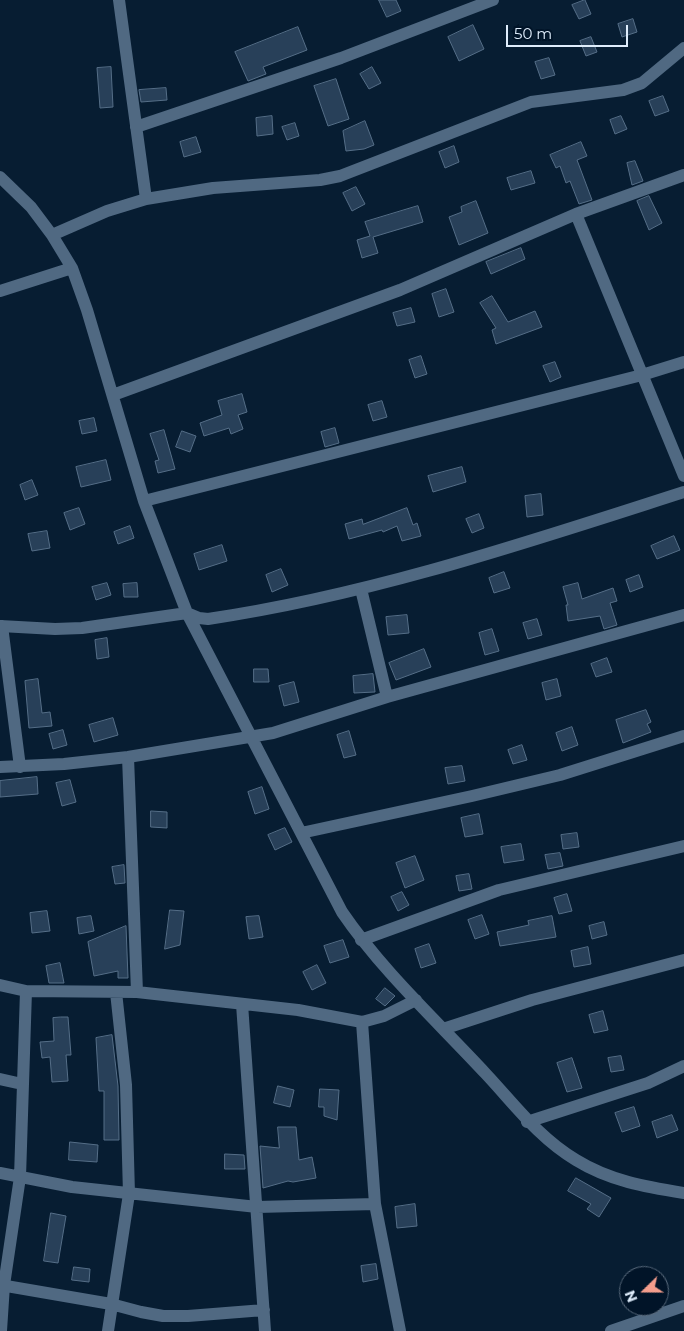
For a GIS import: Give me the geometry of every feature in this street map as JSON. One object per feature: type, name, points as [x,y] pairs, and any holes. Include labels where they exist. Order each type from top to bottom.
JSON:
[{"type":"street","points":[[136,127],[341,58],[493,0]]},
{"type":"street","points":[[124,1],[136,127],[146,199]]},
{"type":"street","points":[[52,235],[107,211],[146,199],[214,188],[320,180],[340,176],[531,102],[623,90],[642,83],[684,48]]},
{"type":"street","points":[[113,395],[400,290],[576,214],[684,175]]},
{"type":"street","points":[[0,177],[31,207],[52,235],[72,268],[87,310],[144,500],[187,613],[342,912],[361,940],[487,1075],[527,1122],[564,1152],[602,1173],[633,1184],[684,1194]]},
{"type":"street","points":[[576,214],[684,476]]},
{"type":"street","points":[[0,290],[72,268]]},
{"type":"street","points":[[144,500],[642,375],[684,362]]},
{"type":"street","points":[[20,767],[1,626],[55,629],[82,628],[187,613],[199,618],[208,619],[267,610],[361,589],[484,556],[684,492]]},
{"type":"street","points":[[361,589],[386,697]]},
{"type":"street","points":[[0,767],[64,764],[128,757],[273,733],[386,697],[684,615]]},
{"type":"street","points":[[301,833],[560,775],[684,736]]},
{"type":"street","points":[[128,757],[137,992]]},
{"type":"street","points":[[361,940],[499,890],[684,846]]},
{"type":"street","points":[[443,1029],[532,1000],[684,960]]},
{"type":"street","points":[[0,985],[26,991],[137,992],[298,1010],[362,1022],[384,1016],[416,1000]]},
{"type":"street","points":[[1,1331],[2,1285],[20,1177],[26,991]]},
{"type":"street","points":[[108,1331],[129,1194],[126,1085],[116,992]]},
{"type":"street","points":[[242,1004],[265,1331]]},
{"type":"street","points":[[362,1022],[375,1204],[400,1331]]},
{"type":"street","points":[[527,1122],[648,1083],[684,1066]]},
{"type":"street","points":[[0,1079],[22,1084]]},
{"type":"street","points":[[0,1173],[72,1187],[257,1207],[375,1204]]},
{"type":"street","points":[[2,1285],[111,1304],[163,1316],[264,1310]]},
{"type":"street","points":[[611,1331],[684,1306]]},
{"type":"building","points":[[379,0],[396,0],[401,11],[387,17]]},
{"type":"building","points":[[585,0],[591,14],[579,19],[572,5]]},
{"type":"building","points":[[633,19],[637,32],[622,37],[618,24]]},
{"type":"building","points":[[473,25],[484,49],[459,61],[448,37]]},
{"type":"building","points":[[298,27],[307,50],[263,67],[266,74],[248,81],[235,52]]},
{"type":"building","points":[[591,37],[597,52],[586,56],[580,41]]},
{"type":"building","points":[[549,58],[555,75],[541,79],[535,62]]},
{"type":"building","points":[[111,67],[113,107],[100,108],[97,68]]},
{"type":"building","points":[[372,67],[381,83],[369,89],[360,74]]},
{"type":"building","points":[[336,79],[349,119],[328,126],[314,86]]},
{"type":"building","points":[[166,88],[167,100],[141,102],[139,90]]},
{"type":"building","points":[[663,96],[669,111],[655,116],[649,101]]},
{"type":"building","points":[[272,116],[273,134],[257,136],[256,118]]},
{"type":"building","points":[[621,116],[627,129],[615,134],[610,120]]},
{"type":"building","points":[[365,121],[374,145],[364,149],[346,151],[343,131]]},
{"type":"building","points":[[295,123],[299,136],[287,140],[282,127]]},
{"type":"building","points":[[196,137],[201,152],[184,157],[180,142]]},
{"type":"building","points":[[581,142],[587,156],[577,160],[592,200],[579,204],[570,181],[566,183],[560,166],[556,168],[550,155]]},
{"type":"building","points":[[454,146],[459,162],[445,168],[439,152]]},
{"type":"building","points":[[635,161],[643,181],[632,185],[627,163]]},
{"type":"building","points":[[531,171],[535,183],[511,190],[507,178]]},
{"type":"building","points":[[356,187],[365,204],[352,211],[343,193]]},
{"type":"building","points":[[649,196],[662,223],[649,230],[637,201]]},
{"type":"building","points":[[476,201],[488,233],[459,245],[449,217],[462,212],[461,207]]},
{"type":"building","points":[[418,206],[423,222],[373,237],[378,253],[362,258],[357,240],[370,236],[365,222]]},
{"type":"building","points":[[521,248],[525,259],[491,274],[486,262]]},
{"type":"building","points":[[446,289],[454,312],[439,317],[432,294]]},
{"type":"building","points":[[492,296],[508,322],[535,311],[542,327],[496,344],[492,330],[496,328],[480,303]]},
{"type":"building","points":[[411,308],[415,322],[397,326],[393,313]]},
{"type":"building","points":[[421,356],[427,374],[415,378],[409,360]]},
{"type":"building","points":[[555,362],[561,377],[550,382],[543,366]]},
{"type":"building","points":[[242,394],[247,412],[238,415],[243,429],[231,434],[229,428],[204,436],[200,423],[222,415],[218,401]]},
{"type":"building","points":[[382,401],[387,417],[373,421],[368,405]]},
{"type":"building","points":[[94,418],[97,431],[82,434],[79,421]]},
{"type":"building","points":[[335,428],[339,443],[325,447],[321,432]]},
{"type":"building","points":[[164,430],[175,469],[158,473],[155,461],[159,460],[150,434]]},
{"type":"building","points":[[182,431],[196,436],[190,452],[176,447]]},
{"type":"building","points":[[106,460],[111,480],[81,487],[76,467]]},
{"type":"building","points":[[462,467],[466,482],[433,492],[428,476]]},
{"type":"building","points":[[32,480],[38,495],[25,500],[20,485]]},
{"type":"building","points":[[541,494],[543,515],[527,517],[525,496]]},
{"type":"building","points":[[79,508],[85,524],[70,530],[64,513]]},
{"type":"building","points":[[407,508],[413,525],[417,523],[421,536],[402,541],[397,526],[383,532],[382,530],[349,539],[345,524],[362,519],[363,524]]},
{"type":"building","points":[[479,514],[484,528],[472,533],[466,519]]},
{"type":"building","points":[[130,526],[134,538],[118,544],[114,532]]},
{"type":"building","points":[[47,531],[50,548],[32,551],[28,534]]},
{"type":"building","points":[[674,536],[680,550],[657,559],[651,546]]},
{"type":"building","points":[[222,545],[227,561],[199,570],[194,554]]},
{"type":"building","points":[[281,569],[288,585],[272,592],[266,575]]},
{"type":"building","points":[[504,572],[510,588],[494,593],[489,578]]},
{"type":"building","points":[[639,575],[643,587],[630,592],[626,580]]},
{"type":"building","points":[[107,583],[111,595],[96,600],[92,587]]},
{"type":"building","points":[[137,583],[138,597],[124,597],[123,584]]},
{"type":"building","points":[[578,583],[582,599],[613,588],[617,601],[610,603],[617,625],[604,629],[600,616],[568,621],[566,605],[568,605],[563,587]]},
{"type":"building","points":[[407,615],[409,633],[388,635],[386,617]]},
{"type":"building","points":[[537,619],[542,635],[528,639],[523,623]]},
{"type":"building","points":[[492,629],[499,651],[485,655],[479,633]]},
{"type":"building","points":[[107,638],[109,657],[97,659],[95,640]]},
{"type":"building","points":[[424,649],[431,667],[396,680],[389,663]]},
{"type":"building","points":[[607,658],[612,672],[596,677],[591,664]]},
{"type":"building","points":[[254,669],[268,669],[269,682],[254,682]]},
{"type":"building","points":[[373,674],[375,692],[354,693],[353,676]]},
{"type":"building","points":[[38,679],[42,713],[50,712],[52,726],[29,728],[25,681]]},
{"type":"building","points":[[557,679],[561,696],[546,700],[542,683]]},
{"type":"building","points":[[294,682],[299,702],[284,706],[279,686]]},
{"type":"building","points":[[646,710],[651,722],[647,724],[651,732],[623,743],[616,720]]},
{"type":"building","points":[[113,718],[118,735],[94,742],[89,725]]},
{"type":"building","points":[[572,727],[578,745],[562,751],[556,733]]},
{"type":"building","points":[[63,730],[67,745],[53,749],[49,734]]},
{"type":"building","points":[[349,731],[356,755],[344,758],[337,735]]},
{"type":"building","points":[[522,745],[527,760],[513,764],[508,750]]},
{"type":"building","points":[[462,766],[465,781],[448,784],[445,768]]},
{"type":"building","points":[[37,777],[38,794],[0,797],[0,781]]},
{"type":"building","points":[[70,780],[76,802],[62,806],[56,783]]},
{"type":"building","points":[[262,787],[269,809],[255,814],[248,792]]},
{"type":"building","points":[[151,811],[167,812],[167,828],[151,827]]},
{"type":"building","points":[[479,814],[483,834],[465,837],[461,818]]},
{"type":"building","points":[[285,828],[292,842],[275,850],[268,835]]},
{"type":"building","points":[[577,833],[579,847],[563,849],[561,835]]},
{"type":"building","points":[[521,844],[524,860],[504,863],[501,847]]},
{"type":"building","points":[[560,853],[563,866],[548,869],[545,855]]},
{"type":"building","points":[[415,856],[424,880],[405,888],[396,863]]},
{"type":"building","points":[[124,865],[125,883],[115,884],[112,867]]},
{"type":"building","points":[[469,874],[472,889],[459,891],[456,876]]},
{"type":"building","points":[[402,892],[409,905],[398,911],[391,897]]},
{"type":"building","points":[[567,894],[572,911],[559,914],[554,898]]},
{"type":"building","points":[[170,910],[184,911],[180,945],[165,949]]},
{"type":"building","points":[[47,911],[50,931],[32,933],[30,913]]},
{"type":"building","points":[[482,915],[489,934],[475,939],[468,920]]},
{"type":"building","points":[[91,916],[94,931],[79,934],[77,918]]},
{"type":"building","points":[[259,916],[263,937],[249,939],[246,917]]},
{"type":"building","points":[[552,916],[556,937],[500,946],[497,932],[529,925],[528,921]]},
{"type":"building","points":[[604,922],[607,935],[592,939],[589,926]]},
{"type":"building","points":[[126,926],[128,978],[118,978],[118,971],[94,976],[88,942]]},
{"type":"building","points":[[343,940],[349,957],[330,963],[324,946]]},
{"type":"building","points":[[429,944],[436,963],[421,968],[415,949]]},
{"type":"building","points":[[588,947],[591,964],[574,967],[571,951]]},
{"type":"building","points":[[60,963],[64,983],[49,983],[46,966]]},
{"type":"building","points":[[317,965],[326,983],[312,990],[303,972]]},
{"type":"building","points":[[385,988],[395,996],[385,1006],[376,999]]},
{"type":"building","points":[[603,1011],[608,1030],[594,1033],[589,1015]]},
{"type":"building","points":[[68,1017],[71,1055],[66,1055],[68,1081],[52,1082],[50,1057],[42,1058],[40,1042],[54,1041],[53,1018]]},
{"type":"building","points":[[112,1035],[118,1086],[119,1140],[104,1140],[104,1091],[99,1091],[96,1038]]},
{"type":"building","points":[[621,1056],[624,1070],[611,1072],[608,1058]]},
{"type":"building","points":[[572,1058],[582,1088],[567,1092],[557,1063]]},
{"type":"building","points":[[278,1086],[294,1090],[290,1107],[274,1103]]},
{"type":"building","points":[[320,1089],[339,1090],[337,1120],[324,1116],[324,1107],[319,1107]]},
{"type":"building","points":[[634,1107],[640,1126],[622,1132],[615,1113]]},
{"type":"building","points":[[672,1115],[678,1130],[657,1138],[652,1122]]},
{"type":"building","points":[[278,1127],[296,1127],[299,1160],[312,1157],[316,1178],[293,1182],[288,1181],[263,1188],[260,1146],[279,1148]]},
{"type":"building","points":[[70,1142],[98,1145],[97,1162],[69,1160]]},
{"type":"building","points":[[225,1154],[244,1155],[245,1169],[225,1169]]},
{"type":"building","points":[[576,1178],[611,1198],[599,1217],[587,1209],[591,1204],[568,1191]]},
{"type":"building","points":[[415,1204],[417,1226],[397,1228],[395,1207]]},
{"type":"building","points":[[51,1213],[66,1216],[58,1263],[44,1261]]},
{"type":"building","points":[[376,1264],[378,1279],[363,1282],[361,1266]]},
{"type":"building","points":[[74,1267],[90,1269],[89,1282],[72,1280]]}]
